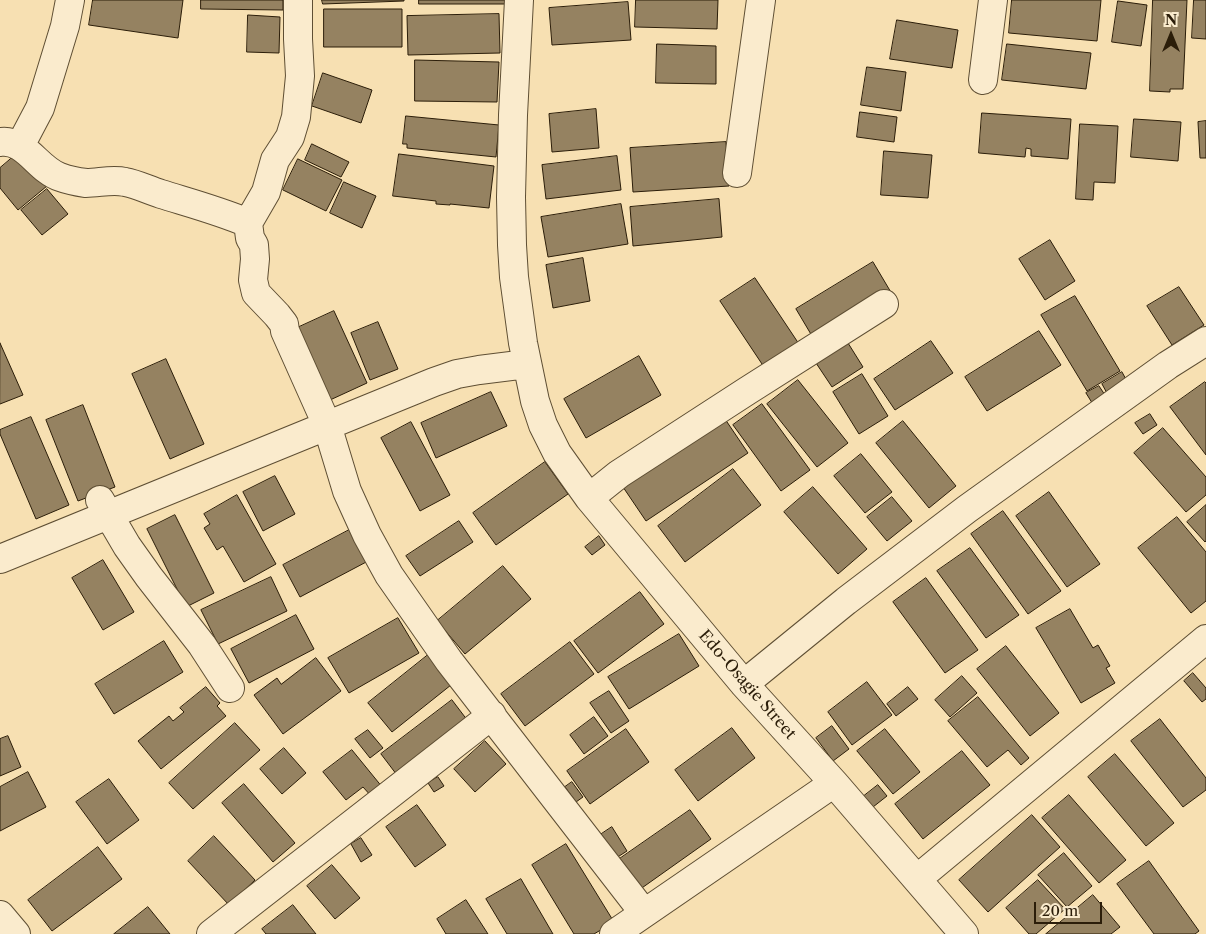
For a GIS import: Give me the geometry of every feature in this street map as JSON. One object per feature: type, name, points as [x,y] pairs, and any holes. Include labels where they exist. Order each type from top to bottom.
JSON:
[{"type":"street","points":[[70,0],[65,26],[40,108],[10,144],[50,173],[71,181],[124,181],[248,223]]},
{"type":"street","points":[[298,0],[300,76],[296,117],[290,137],[275,160],[266,192],[248,223],[250,238],[254,245],[253,280],[256,294],[284,324],[285,331],[327,425],[347,491],[366,535],[389,575],[449,662],[644,913]]},
{"type":"street","name":"Edo-Osagie Street","points":[[519,0],[513,115],[512,245],[514,277],[523,342],[534,401],[543,425],[557,454],[589,498],[744,684],[834,783],[964,934]]},
{"type":"street","points":[[737,173],[761,0]]},
{"type":"street","points":[[983,80],[993,0]]},
{"type":"street","points":[[589,498],[619,474],[884,304]]},
{"type":"street","points":[[744,684],[846,601],[967,509],[1168,365],[1206,341]]},
{"type":"street","points":[[0,558],[104,507],[327,425],[434,382],[457,374],[527,364]]},
{"type":"street","points":[[104,507],[132,554],[202,645],[230,688]]},
{"type":"street","points":[[916,879],[1206,640]]},
{"type":"street","points":[[211,934],[492,715]]},
{"type":"street","points":[[614,934],[834,783]]},
{"type":"street","points":[[0,915],[16,934]]},
{"type":"building","points":[[93,0],[183,0],[178,38],[89,25]]},
{"type":"building","points":[[201,0],[283,0],[283,10],[201,9]]},
{"type":"building","points":[[322,0],[404,0],[404,1],[323,4]]},
{"type":"building","points":[[419,0],[505,0],[505,4],[419,4]]},
{"type":"building","points":[[636,0],[718,0],[717,29],[635,27]]},
{"type":"building","points":[[1012,0],[1101,0],[1097,41],[1009,33]]},
{"type":"building","points":[[1153,0],[1187,0],[1183,89],[1170,89],[1170,92],[1150,91]]},
{"type":"building","points":[[1194,0],[1206,0],[1206,39],[1192,38]]},
{"type":"building","points":[[1118,1],[1147,5],[1141,46],[1112,42]]},
{"type":"building","points":[[628,2],[631,40],[552,45],[549,8]]},
{"type":"building","points":[[324,9],[402,9],[402,47],[324,47]]},
{"type":"building","points":[[499,14],[500,53],[408,55],[407,16]]},
{"type":"building","points":[[248,15],[280,17],[279,53],[247,52]]},
{"type":"building","points":[[897,20],[958,30],[952,68],[890,59]]},
{"type":"building","points":[[657,44],[716,46],[716,84],[656,83]]},
{"type":"building","points":[[1007,44],[1091,53],[1086,89],[1002,80]]},
{"type":"building","points":[[415,60],[499,62],[497,102],[415,101]]},
{"type":"building","points":[[867,67],[906,72],[901,111],[861,105]]},
{"type":"building","points":[[323,73],[372,90],[361,123],[312,106]]},
{"type":"building","points":[[596,109],[599,148],[552,152],[549,114]]},
{"type":"building","points":[[860,112],[897,117],[894,142],[857,137]]},
{"type":"building","points":[[982,113],[1071,119],[1068,159],[1031,156],[1031,149],[1026,148],[1025,157],[979,153]]},
{"type":"building","points":[[406,116],[499,125],[496,157],[407,148],[407,144],[403,144]]},
{"type":"building","points":[[1134,119],[1181,122],[1178,161],[1131,157]]},
{"type":"building","points":[[1206,121],[1206,158],[1200,158],[1198,122]]},
{"type":"building","points":[[1080,124],[1118,126],[1115,183],[1094,182],[1093,200],[1076,199]]},
{"type":"building","points":[[726,142],[729,186],[633,192],[630,148]]},
{"type":"building","points":[[312,144],[349,162],[341,177],[305,160]]},
{"type":"building","points":[[884,151],[932,155],[928,198],[881,195]]},
{"type":"building","points":[[19,152],[47,186],[18,210],[0,188],[0,168]]},
{"type":"building","points":[[399,154],[494,166],[489,208],[436,204],[436,201],[393,196]]},
{"type":"building","points":[[617,156],[621,190],[546,199],[542,165]]},
{"type":"building","points":[[298,159],[342,180],[326,211],[283,190]]},
{"type":"building","points":[[344,182],[376,196],[362,228],[330,213]]},
{"type":"building","points":[[47,189],[68,214],[42,235],[21,210]]},
{"type":"building","points":[[719,199],[722,237],[633,246],[630,207]]},
{"type":"building","points":[[621,204],[628,244],[548,257],[541,217]]},
{"type":"building","points":[[1050,240],[1075,281],[1045,300],[1019,259]]},
{"type":"building","points":[[583,258],[590,301],[553,308],[546,265]]},
{"type":"building","points":[[873,262],[892,294],[815,341],[796,309]]},
{"type":"building","points":[[755,278],[801,347],[766,370],[720,301]]},
{"type":"building","points":[[1179,287],[1204,325],[1172,345],[1147,306]]},
{"type":"building","points":[[1075,296],[1120,371],[1087,391],[1041,315]]},
{"type":"building","points":[[334,311],[367,383],[330,400],[297,328]]},
{"type":"building","points":[[378,322],[398,369],[370,380],[351,333]]},
{"type":"building","points":[[1039,331],[1061,365],[987,411],[965,377]]},
{"type":"building","points":[[931,341],[953,373],[895,410],[874,379]]},
{"type":"building","points":[[0,343],[23,395],[0,404]]},
{"type":"building","points":[[848,343],[863,367],[832,387],[816,363]]},
{"type":"building","points":[[639,356],[661,395],[586,438],[564,399]]},
{"type":"building","points":[[166,359],[204,444],[170,459],[132,374]]},
{"type":"building","points":[[1122,372],[1128,383],[1108,395],[1102,384]]},
{"type":"building","points":[[862,374],[888,416],[859,434],[833,392]]},
{"type":"building","points":[[798,380],[848,443],[817,467],[767,404]]},
{"type":"building","points":[[1206,383],[1206,455],[1170,407]]},
{"type":"building","points":[[1099,386],[1107,398],[1094,406],[1086,393]]},
{"type":"building","points":[[491,392],[507,426],[436,458],[421,423]]},
{"type":"building","points":[[762,404],[810,470],[781,491],[733,425]]},
{"type":"building","points":[[83,405],[115,487],[78,501],[46,420]]},
{"type":"building","points":[[1150,414],[1157,425],[1143,434],[1135,423]]},
{"type":"building","points":[[31,417],[69,505],[36,519],[0,434],[0,430]]},
{"type":"building","points":[[725,419],[748,453],[646,521],[623,487]]},
{"type":"building","points":[[903,421],[956,486],[929,508],[876,443]]},
{"type":"building","points":[[411,422],[450,495],[420,511],[381,438]]},
{"type":"building","points":[[1163,428],[1206,477],[1206,495],[1186,512],[1134,453]]},
{"type":"building","points":[[861,454],[892,492],[865,513],[834,476]]},
{"type":"building","points":[[545,462],[568,494],[496,545],[473,513]]},
{"type":"building","points":[[733,469],[761,505],[685,562],[658,526]]},
{"type":"building","points":[[275,476],[295,514],[263,531],[243,492]]},
{"type":"building","points":[[813,487],[867,549],[838,574],[784,512]]},
{"type":"building","points":[[1049,492],[1100,564],[1067,587],[1016,516]]},
{"type":"building","points":[[237,495],[276,564],[244,582],[223,546],[217,550],[204,528],[210,524],[204,514]]},
{"type":"building","points":[[892,497],[912,521],[887,541],[867,517]]},
{"type":"building","points":[[1206,505],[1206,541],[1205,542],[1187,522]]},
{"type":"building","points":[[1003,511],[1061,591],[1028,614],[971,534]]},
{"type":"building","points":[[175,515],[214,593],[186,607],[147,529]]},
{"type":"building","points":[[1177,517],[1206,552],[1206,601],[1191,613],[1138,548]]},
{"type":"building","points":[[459,521],[473,542],[420,576],[406,556]]},
{"type":"building","points":[[353,528],[370,560],[300,597],[283,565]]},
{"type":"building","points":[[599,536],[605,545],[592,555],[585,547]]},
{"type":"building","points":[[970,548],[1019,615],[986,638],[937,571]]},
{"type":"building","points":[[103,560],[134,612],[103,630],[72,578]]},
{"type":"building","points":[[503,566],[531,599],[465,654],[437,621]]},
{"type":"building","points":[[271,577],[287,611],[218,644],[201,610]]},
{"type":"building","points":[[926,578],[978,650],[945,673],[893,602]]},
{"type":"building","points":[[640,592],[664,624],[598,673],[574,641]]},
{"type":"building","points":[[1070,609],[1093,648],[1098,645],[1110,666],[1106,668],[1115,683],[1081,703],[1036,628]]},
{"type":"building","points":[[296,615],[314,649],[249,683],[231,649]]},
{"type":"building","points":[[398,618],[419,653],[349,693],[328,658]]},
{"type":"building","points":[[679,634],[699,666],[629,709],[608,677]]},
{"type":"building","points":[[164,641],[183,672],[114,714],[95,684]]},
{"type":"building","points":[[570,642],[594,674],[525,726],[501,694]]},
{"type":"building","points":[[1006,646],[1059,713],[1030,736],[977,669]]},
{"type":"building","points":[[428,655],[451,685],[392,732],[368,703]]},
{"type":"building","points":[[316,658],[341,691],[283,734],[254,695],[277,678],[281,684]]},
{"type":"building","points":[[1193,673],[1206,688],[1206,699],[1202,702],[1184,681]]},
{"type":"building","points":[[962,676],[977,693],[950,717],[935,700]]},
{"type":"building","points":[[867,682],[892,715],[852,745],[828,712]]},
{"type":"building","points":[[206,687],[220,703],[217,706],[226,716],[161,769],[138,741],[169,716],[173,721],[184,712],[180,708]]},
{"type":"building","points":[[908,687],[918,699],[896,716],[887,704]]},
{"type":"building","points":[[609,691],[629,721],[611,733],[590,703]]},
{"type":"building","points":[[978,697],[1029,758],[1021,765],[1008,750],[987,767],[948,721]]},
{"type":"building","points":[[452,700],[471,725],[400,779],[381,754]]},
{"type":"building","points":[[594,717],[608,736],[584,754],[570,735]]},
{"type":"building","points":[[1160,719],[1206,778],[1206,790],[1183,807],[1131,741]]},
{"type":"building","points":[[235,723],[260,750],[193,809],[169,783]]},
{"type":"building","points":[[832,726],[849,749],[833,761],[816,738]]},
{"type":"building","points":[[732,728],[755,758],[698,801],[675,770]]},
{"type":"building","points":[[626,729],[649,762],[590,804],[567,771]]},
{"type":"building","points":[[885,729],[920,772],[893,794],[857,751]]},
{"type":"building","points":[[368,730],[383,748],[370,758],[355,739]]},
{"type":"building","points":[[8,736],[21,767],[0,776],[0,739]]},
{"type":"building","points":[[485,741],[506,764],[475,792],[454,769]]},
{"type":"building","points":[[284,748],[306,773],[282,794],[260,769]]},
{"type":"building","points":[[352,750],[383,788],[372,797],[363,787],[346,800],[323,772]]},
{"type":"building","points":[[962,751],[990,785],[923,839],[895,804]]},
{"type":"building","points":[[1115,754],[1174,823],[1146,846],[1088,777]]},
{"type":"building","points":[[28,772],[46,807],[0,831],[0,787]]},
{"type":"building","points":[[438,777],[444,786],[434,792],[428,783]]},
{"type":"building","points":[[109,779],[139,820],[107,844],[76,802]]},
{"type":"building","points":[[572,782],[583,797],[576,802],[565,787]]},
{"type":"building","points":[[244,784],[295,843],[273,862],[222,803]]},
{"type":"building","points":[[878,785],[887,796],[873,807],[864,796]]},
{"type":"building","points":[[1069,795],[1126,860],[1099,883],[1042,818]]},
{"type":"building","points":[[417,805],[446,845],[415,867],[386,827]]},
{"type":"building","points":[[690,810],[711,839],[639,890],[618,860]]},
{"type":"building","points":[[1032,815],[1060,847],[988,912],[959,880]]},
{"type":"building","points":[[612,827],[627,851],[613,860],[597,837]]},
{"type":"building","points":[[214,836],[255,880],[229,905],[188,861]]},
{"type":"building","points":[[361,838],[372,855],[361,862],[351,844]]},
{"type":"building","points":[[566,844],[614,922],[594,934],[574,934],[532,865]]},
{"type":"building","points":[[98,847],[122,879],[52,931],[28,900]]},
{"type":"building","points":[[1064,853],[1092,886],[1067,907],[1038,875]]},
{"type":"building","points":[[1149,861],[1199,931],[1195,934],[1154,934],[1117,884]]},
{"type":"building","points":[[332,865],[360,898],[335,919],[307,886]]},
{"type":"building","points":[[521,879],[553,934],[507,934],[486,899]]},
{"type":"building","points":[[1038,880],[1065,909],[1036,934],[1029,934],[1006,908]]},
{"type":"building","points":[[1093,895],[1120,927],[1111,934],[1046,934]]},
{"type":"building","points":[[466,900],[488,934],[446,934],[437,919]]},
{"type":"building","points":[[293,905],[316,934],[266,934],[262,929]]},
{"type":"building","points":[[148,907],[170,934],[114,934]]}]
